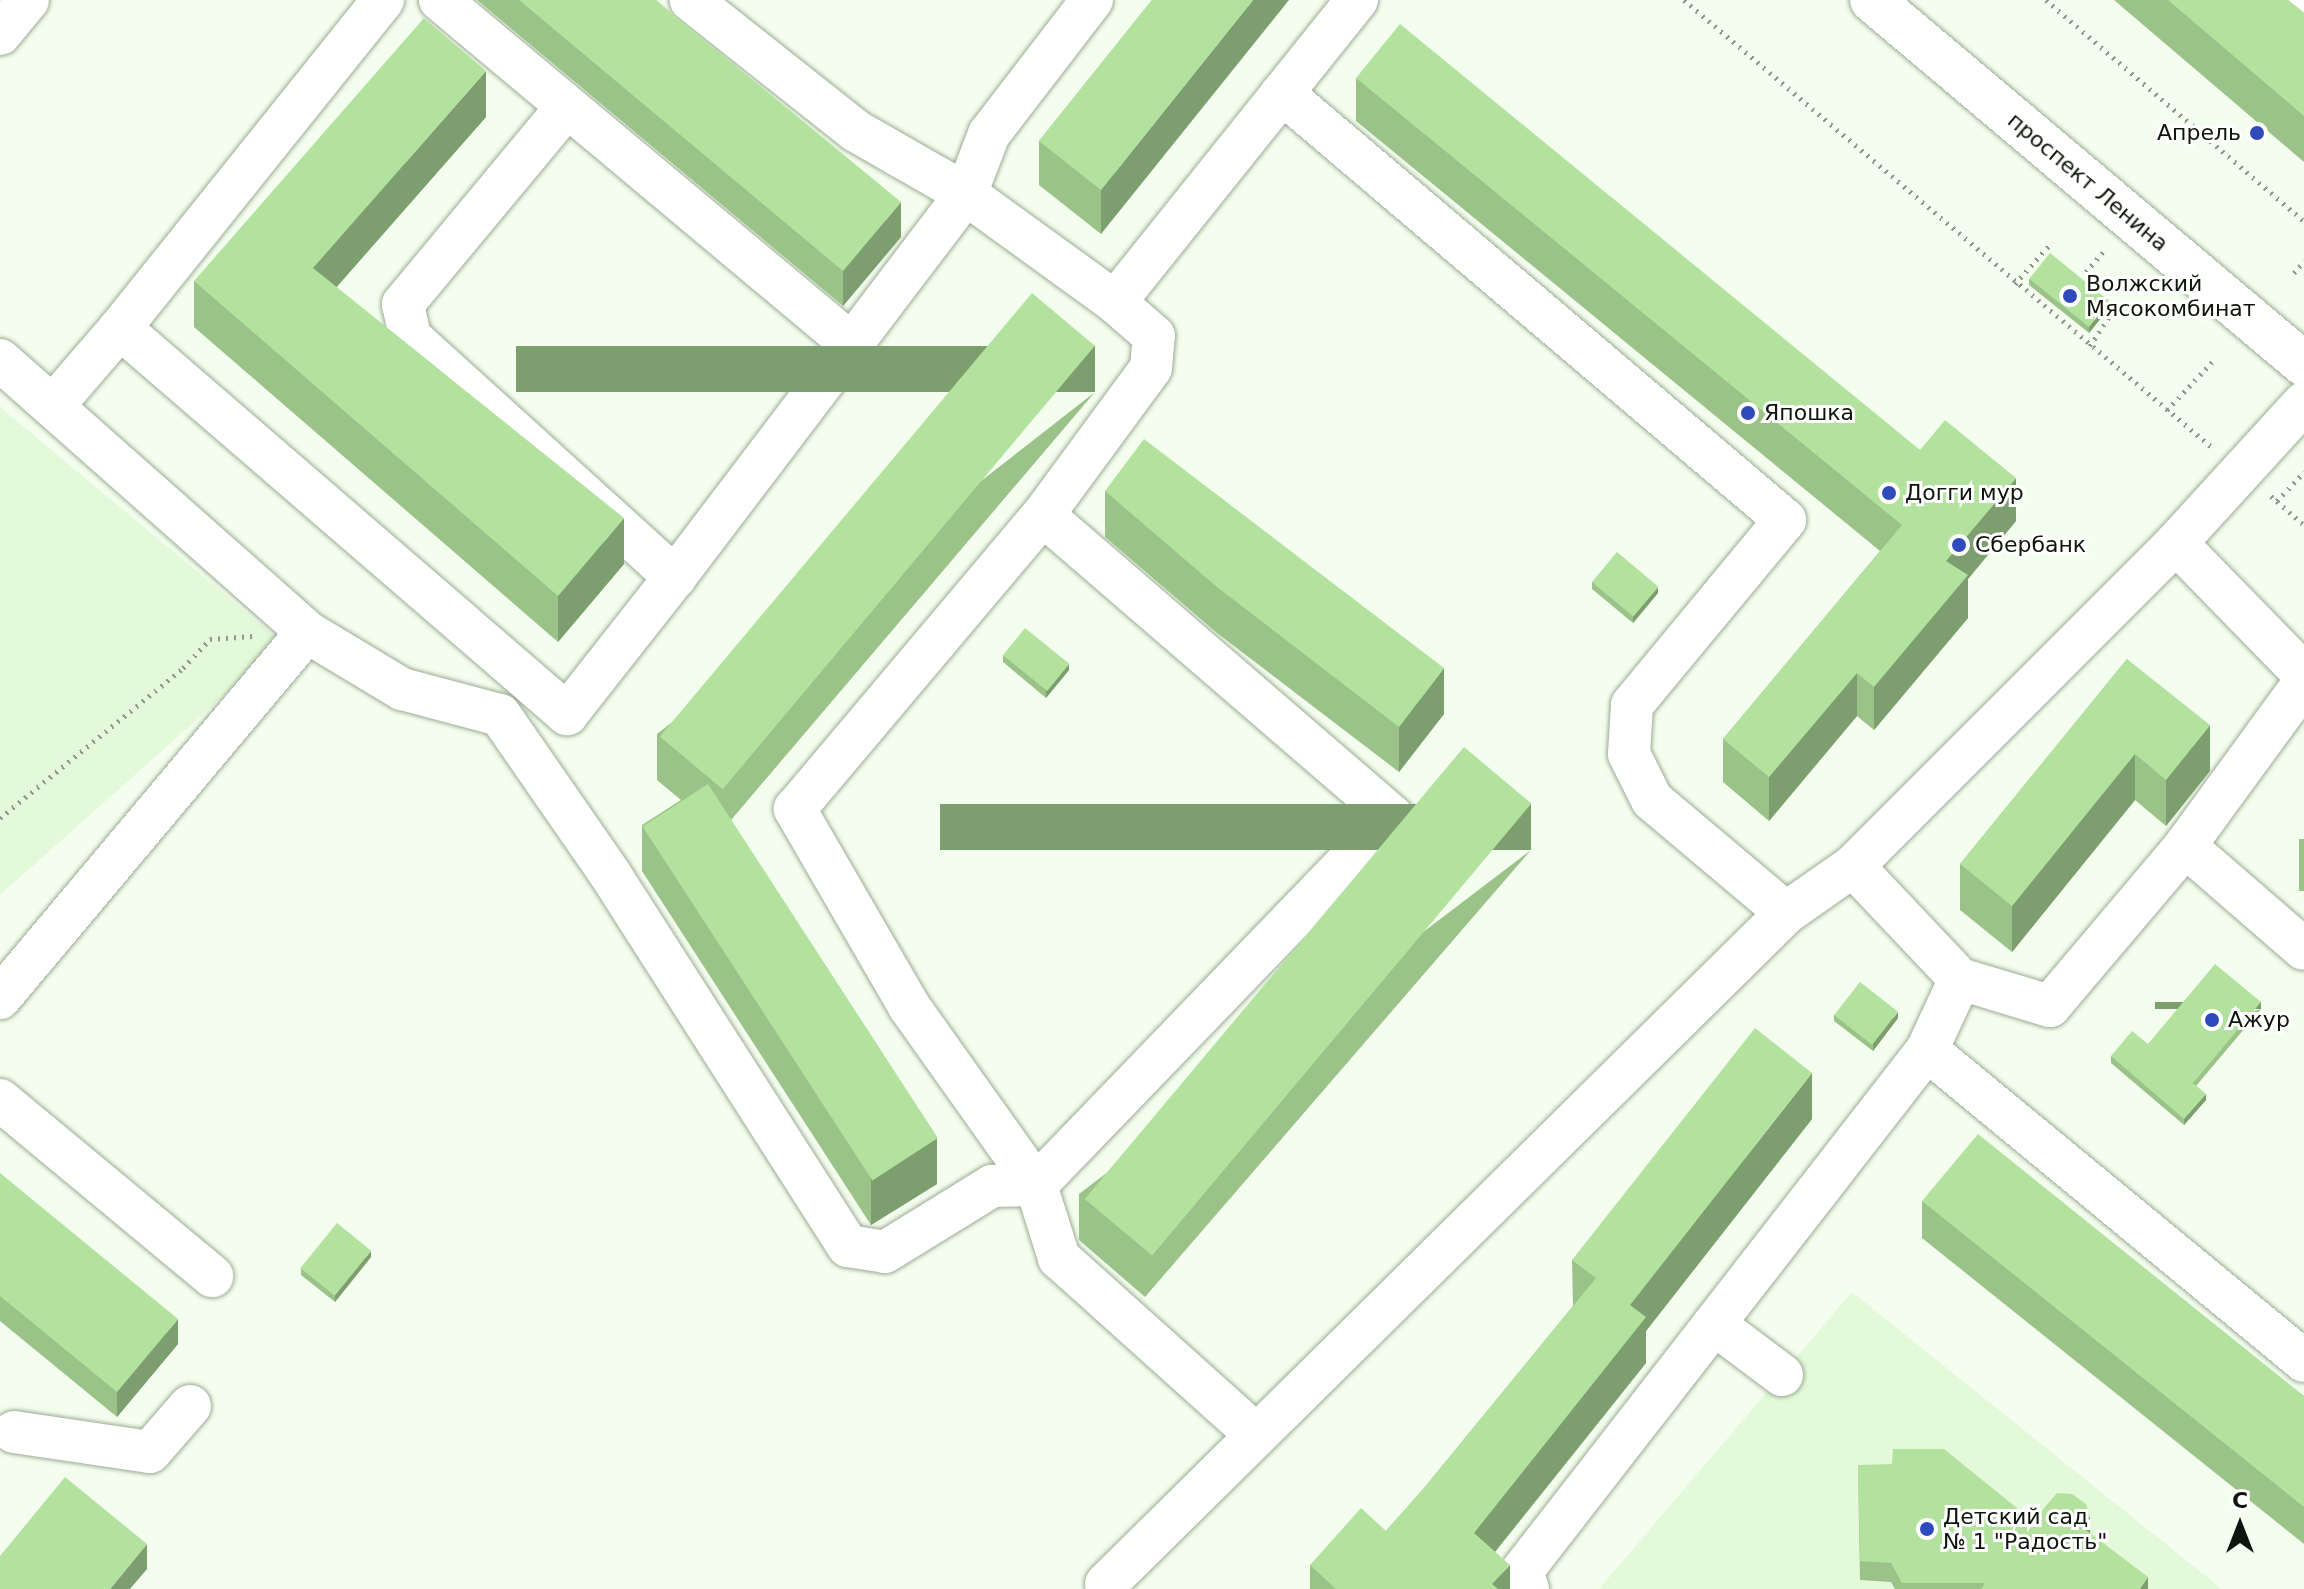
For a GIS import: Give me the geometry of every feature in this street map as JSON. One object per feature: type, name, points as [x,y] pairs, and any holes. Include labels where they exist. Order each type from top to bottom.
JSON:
[{"type":"main road","name":"проспект Ленина","points":[[1872,0],[2304,364]]},
{"type":"street","points":[[0,34],[28,0]]},
{"type":"street","points":[[53,406],[120,328],[383,0]]},
{"type":"street","points":[[440,0],[565,109],[854,346]]},
{"type":"street","points":[[691,0],[856,131],[966,194],[1115,302],[1154,336],[1151,368],[1043,515],[795,809],[909,1006],[1036,1185],[1059,1258],[1254,1433]]},
{"type":"street","points":[[120,328],[567,714],[854,346],[966,194],[989,134],[1092,0]]},
{"type":"street","points":[[1115,302],[1357,0]]},
{"type":"street","points":[[2289,0],[2304,13]]},
{"type":"street","points":[[1282,93],[1785,520],[1632,705],[1629,754],[1652,800],[1786,913]]},
{"type":"street","points":[[565,109],[403,304],[410,337],[675,577]]},
{"type":"street","points":[[0,360],[307,632],[402,689],[500,715],[610,874],[848,1246],[885,1252],[992,1186],[1036,1185],[1392,816],[1043,515]]},
{"type":"street","points":[[1106,1584],[1254,1433],[1786,913],[1853,866],[2176,543],[2304,403]]},
{"type":"street","points":[[2176,543],[2304,674]]},
{"type":"street","points":[[0,998],[307,632]]},
{"type":"street","points":[[1853,866],[1960,979],[2050,1006],[2185,846],[2304,683]]},
{"type":"street","points":[[2185,846],[2304,949]]},
{"type":"street","points":[[1528,1589],[1522,1571],[1927,1050],[1960,979]]},
{"type":"street","points":[[1927,1050],[2304,1361]]},
{"type":"street","points":[[0,1100],[212,1276]]},
{"type":"street","points":[[1714,1324],[1782,1375]]},
{"type":"street","points":[[5,1433],[150,1452],[190,1406]]},
{"type":"path","points":[[1684,0],[2015,284],[2241,470]]},
{"type":"path","points":[[2046,0],[2304,221]]},
{"type":"path","points":[[2015,284],[2052,242]]},
{"type":"path","points":[[2294,273],[2304,261]]},
{"type":"path","points":[[2090,346],[2120,300]]},
{"type":"path","points":[[2167,410],[2214,360]]},
{"type":"path","points":[[2277,501],[2304,472]]},
{"type":"path","points":[[0,818],[183,668],[210,639],[307,632]]},
{"type":"shaded area","points":[[0,407],[283,643],[0,895]]},
{"type":"shaded area","points":[[1852,1292],[2222,1589],[1599,1589]]},
{"type":"building","points":[[519,0],[656,0],[901,202],[843,271]]},
{"type":"building","points":[[1152,0],[1253,0],[1101,190],[1039,141]]},
{"type":"building","points":[[2168,0],[2288,0],[2304,13],[2304,116]]},
{"type":"building","points":[[424,18],[486,71],[313,268],[624,518],[558,596],[194,281]]},
{"type":"building","points":[[1400,24],[1920,450],[1945,420],[2016,478],[1946,561],[1968,575],[1874,687],[1857,673],[1769,777],[1723,739],[1902,525],[1356,78]]},
{"type":"building","name":"Волжский Мясокомбинат","points":[[2050,253],[2110,301],[2089,327],[2029,279]]},
{"type":"building","points":[[1032,293],[1095,346],[723,789],[660,737]]},
{"type":"building","points":[[1144,439],[1444,668],[1399,727],[1217,587],[1105,491]]},
{"type":"building","points":[[1617,552],[1658,587],[1633,617],[1592,582]]},
{"type":"building","points":[[1025,628],[1069,664],[1047,691],[1003,655]]},
{"type":"building","points":[[2127,659],[2210,725],[2166,780],[2135,754],[2012,906],[1960,864]]},
{"type":"building","points":[[1464,747],[1531,804],[1152,1256],[1085,1199]]},
{"type":"building","points":[[708,784],[938,1138],[872,1180],[643,826]]},
{"type":"building","points":[[2215,964],[2261,1002],[2193,1083],[2206,1094],[2184,1119],[2111,1056],[2132,1031],[2148,1044]]},
{"type":"building","points":[[1860,982],[1898,1012],[1872,1045],[1834,1015]]},
{"type":"building","points":[[1755,1028],[1812,1073],[1630,1305],[1646,1317],[1474,1533],[1510,1565],[1492,1584],[1498,1589],[1336,1589],[1310,1565],[1361,1508],[1386,1531],[1424,1488],[1596,1278],[1572,1260]]},
{"type":"building","points":[[1978,1134],[2304,1396],[2304,1507],[1922,1201]]},
{"type":"building","points":[[0,1173],[178,1319],[117,1392],[0,1296]]},
{"type":"building","points":[[337,1223],[371,1251],[335,1296],[300,1268]]},
{"type":"building","name":"Детский сад № 1 \"Радость\"","points":[[1893,1449],[1944,1449],[2033,1521],[2057,1493],[2072,1494],[2086,1504],[2090,1516],[2082,1527],[2148,1577],[2140,1589],[1981,1589],[1985,1583],[1902,1583],[1891,1563],[1860,1561],[1858,1465],[1892,1464]]},
{"type":"building","points":[[65,1477],[147,1544],[110,1589],[0,1589],[0,1556]]},
{"type":"place","name":"Апрель","points":[[2257,133]]},
{"type":"place","name":"Волжский Мясокомбинат","points":[[2070,296]]},
{"type":"place","name":"Япошка","points":[[1748,413]]},
{"type":"place","name":"Догги мур","points":[[1889,493]]},
{"type":"place","name":"Сбербанк","points":[[1959,545]]},
{"type":"place","name":"Ажур","points":[[2212,1020]]},
{"type":"place","name":"Детский сад № 1 \"Радость\"","points":[[1927,1529]]}]
